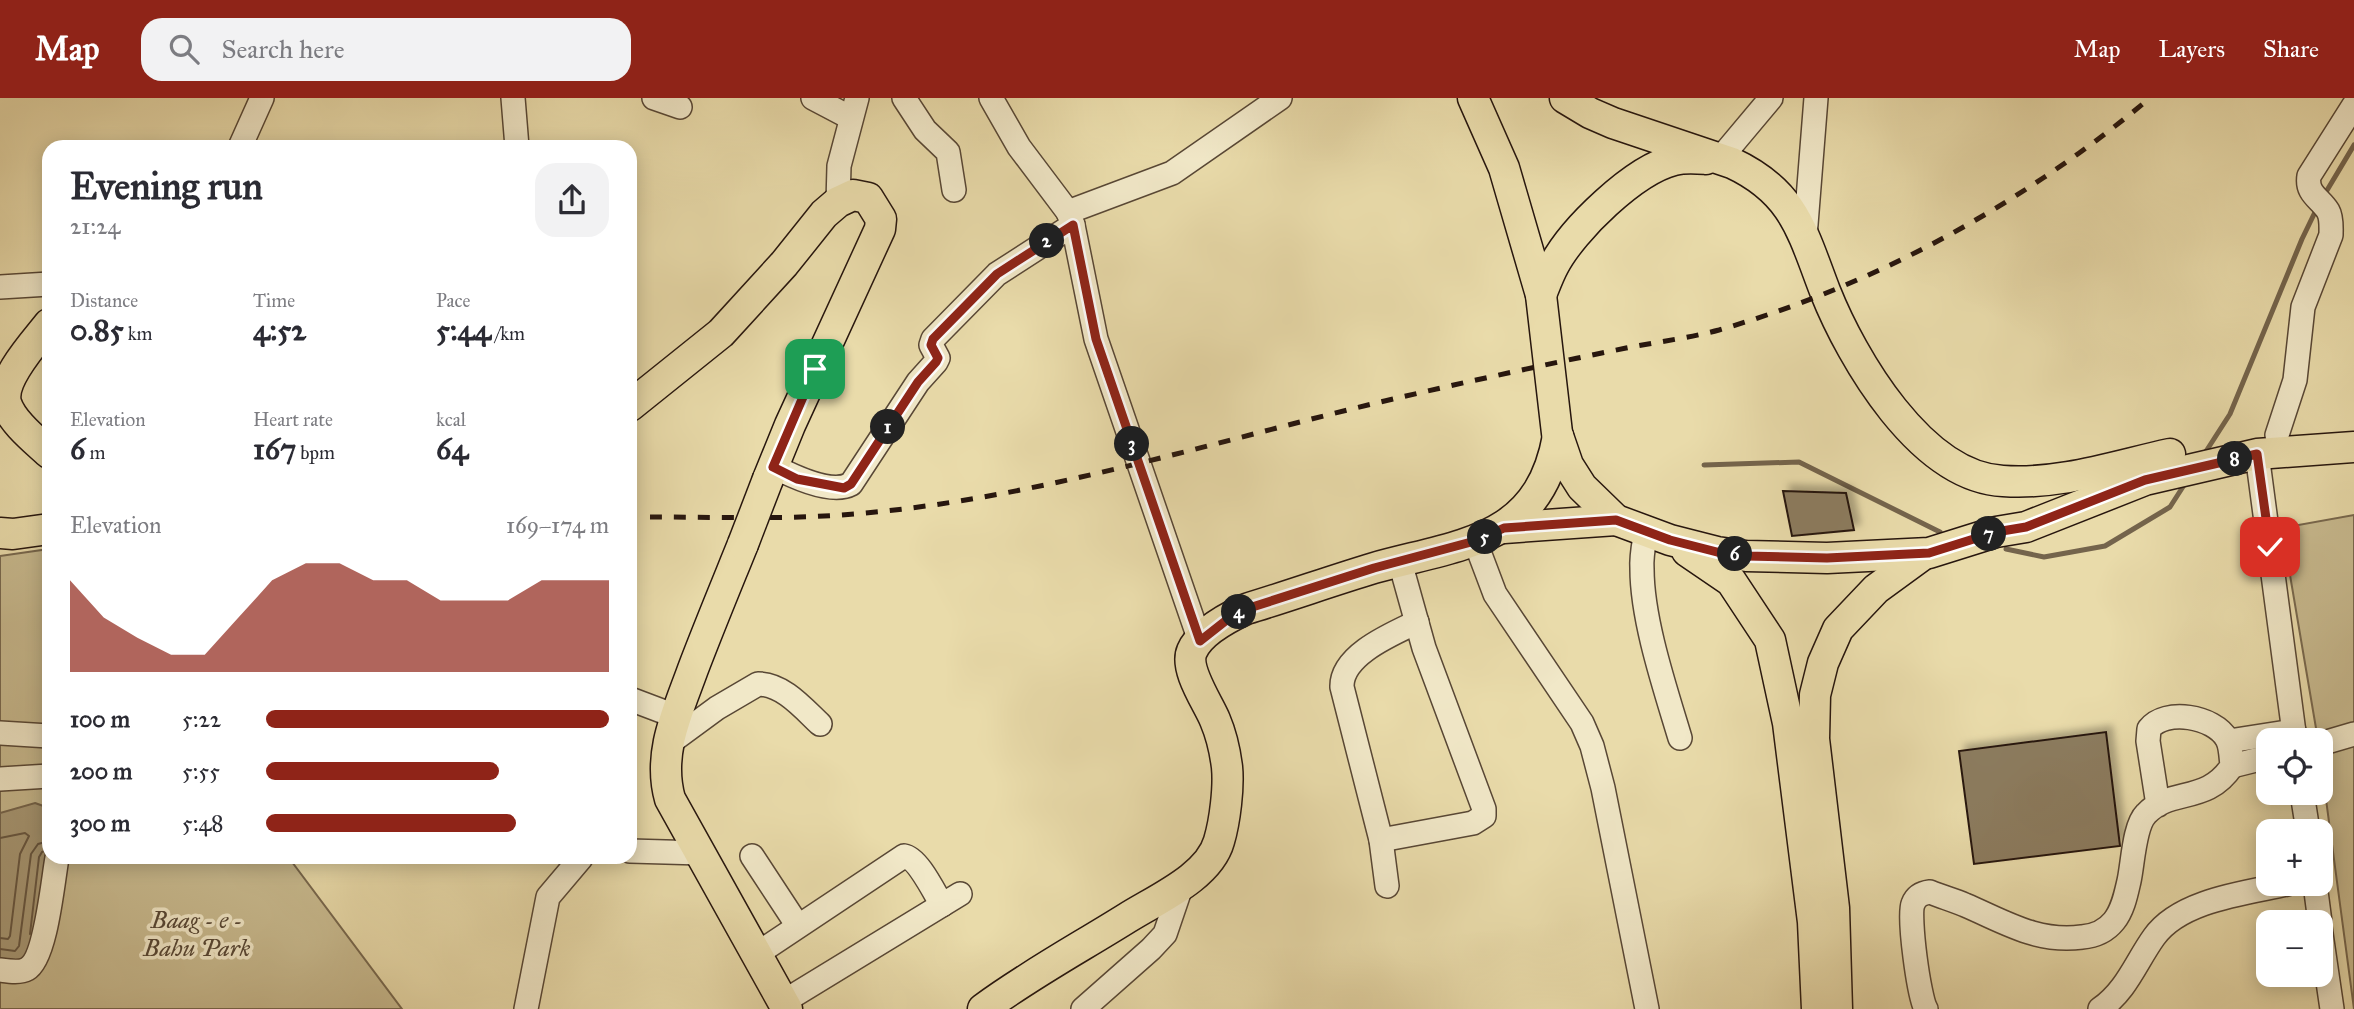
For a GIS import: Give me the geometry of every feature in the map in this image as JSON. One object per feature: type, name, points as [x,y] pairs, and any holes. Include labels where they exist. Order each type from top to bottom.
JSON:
[{"type":"main road","points":[[1473,98],[1504,168],[1541,295],[1559,436],[1568,465],[1582,487],[1616,520],[1658,536],[1717,552],[1746,556],[1827,558],[1924,553],[1996,532],[2026,527],[2143,470]]},
{"type":"main road","points":[[1565,98],[1613,123],[1680,144],[1750,172],[1771,186],[1795,215],[1844,329],[1888,403],[1925,445],[1942,458],[1978,476],[2001,481],[2044,481],[2094,472],[2143,470],[2354,426]]},
{"type":"main road","points":[[1541,295],[1555,264],[1572,240],[1629,183],[1658,165],[1672,160],[1689,157],[1719,160]]},
{"type":"main road","points":[[637,399],[721,333],[824,214],[838,202],[853,195],[868,198],[881,219],[880,229],[805,391],[771,473],[671,730],[666,769],[670,799],[785,1005]]},
{"type":"main road","points":[[42,334],[9,380],[5,401],[9,411],[42,446]]},
{"type":"main road","points":[[1504,528],[1536,494],[1552,463],[1559,436]]},
{"type":"main road","points":[[2254,447],[2354,447]]},
{"type":"main road","points":[[1978,476],[1990,491],[1996,516],[1996,532]]},
{"type":"main road","points":[[983,1009],[1182,884],[1212,857],[1219,841],[1226,800],[1227,766],[1216,723],[1197,684],[1191,660],[1192,651],[1200,641],[1225,621],[1255,606],[1475,541],[1504,528],[1616,520]]},
{"type":"main road","points":[[0,533],[42,530]]},
{"type":"main road","points":[[1658,536],[1731,581],[1770,640],[1788,723],[1813,922],[1817,1009]]},
{"type":"main road","points":[[1838,1009],[1834,908],[1814,739],[1815,695],[1823,663],[1838,629],[1876,589],[1924,553]]},
{"type":"street","points":[[243,140],[262,98]]},
{"type":"street","points":[[513,98],[516,140]]},
{"type":"street","points":[[654,98],[680,107]]},
{"type":"street","points":[[813,98],[854,108],[839,166],[838,202]]},
{"type":"street","points":[[904,98],[925,130],[948,152],[954,191]]},
{"type":"street","points":[[991,98],[1019,148],[1070,219],[1096,339],[1200,641]]},
{"type":"street","points":[[771,473],[837,488],[851,484],[918,382],[936,362],[938,358],[931,345],[933,339],[959,316],[997,274],[1070,219],[1172,173],[1280,98]]},
{"type":"street","points":[[1719,160],[1771,98]]},
{"type":"street","points":[[1805,237],[1816,98]]},
{"type":"street","points":[[2294,728],[2254,447],[2295,380],[2303,307],[2331,235],[2332,225],[2308,183],[2309,176],[2354,105]]},
{"type":"street","points":[[0,287],[42,284]]},
{"type":"street","points":[[1658,536],[1642,561],[1642,584],[1660,673],[1680,738]]},
{"type":"street","points":[[1475,541],[1495,594],[1581,723],[1592,747],[1603,788],[1647,1009]]},
{"type":"street","points":[[1381,840],[1474,823],[1483,816],[1484,809],[1424,648],[1400,562]]},
{"type":"street","points":[[1387,886],[1381,840],[1342,687],[1342,677],[1346,668],[1366,651],[1384,638],[1417,622]]},
{"type":"street","points":[[637,704],[671,730],[758,684],[777,688],[795,700],[820,724]]},
{"type":"street","points":[[1926,1009],[1919,982],[1910,914],[1916,898],[1925,892],[2047,939],[2092,936],[2106,929],[2122,905],[2140,822],[2158,805],[2213,787],[2232,765],[2229,741],[2215,727],[2195,719],[2162,719],[2149,729],[2148,741],[2158,805]]},
{"type":"street","points":[[0,733],[42,736]]},
{"type":"street","points":[[2333,740],[2354,734]]},
{"type":"street","points":[[2229,741],[2256,739]]},
{"type":"street","points":[[2232,765],[2256,760]]},
{"type":"street","points":[[0,779],[42,776]]},
{"type":"street","points":[[637,851],[701,853]]},
{"type":"street","points":[[752,856],[798,926]]},
{"type":"street","points":[[757,954],[904,856],[911,858],[951,900],[785,1005]]},
{"type":"street","points":[[0,970],[24,970],[36,960],[56,864]]},
{"type":"street","points":[[516,1009],[531,921],[538,897],[548,881],[564,864]]},
{"type":"street","points":[[526,1009],[548,897],[576,864]]},
{"type":"street","points":[[1083,1009],[1151,950],[1165,934],[1182,884]]},
{"type":"street","points":[[2100,1009],[2122,989],[2153,938],[2171,919],[2189,909],[2256,892]]},
{"type":"street","points":[[2329,987],[2332,1009]]},
{"type":"green space","points":[[2354,515],[2354,1009],[2333,852],[2333,819],[2329,819],[2327,805],[2333,805],[2333,728],[2316,728],[2282,528]]},
{"type":"green space","name":"Baag - e - Bahu Park","points":[[42,550],[42,864],[293,864],[402,1009],[0,1009],[0,556]]},
{"type":"water","points":[[35,803],[42,806],[42,864],[45,864],[29,962],[0,964],[0,813]]},
{"type":"building","points":[[1783,491],[1846,493],[1854,530],[1792,536]]},
{"type":"building","points":[[2106,732],[2120,846],[1974,864],[1959,751]]},
{"type":"waterway","points":[[2323,197],[2354,145]]},
{"type":"waterway","points":[[2203,456],[2230,414],[2317,208]]},
{"type":"waterway","points":[[1704,465],[1799,462],[1940,532]]},
{"type":"waterway","points":[[2006,549],[2044,557],[2105,546],[2170,507],[2186,482]]},
{"type":"railway","points":[[650,517],[811,517],[932,505],[998,494],[1065,481],[1451,386],[1719,330],[1836,289],[1947,236],[2052,172],[2150,98]]},
{"type":"route","points":[[815,369],[773,467],[797,479],[844,488],[851,484],[918,382],[936,362],[938,358],[931,345],[933,339],[997,274],[1073,225],[1096,339],[1200,641],[1233,615],[1246,609],[1374,568],[1475,541],[1504,528],[1616,520],[1670,540],[1746,556],[1827,558],[1929,553],[1996,532],[2026,527],[2145,480],[2257,454],[2270,547]]}]
